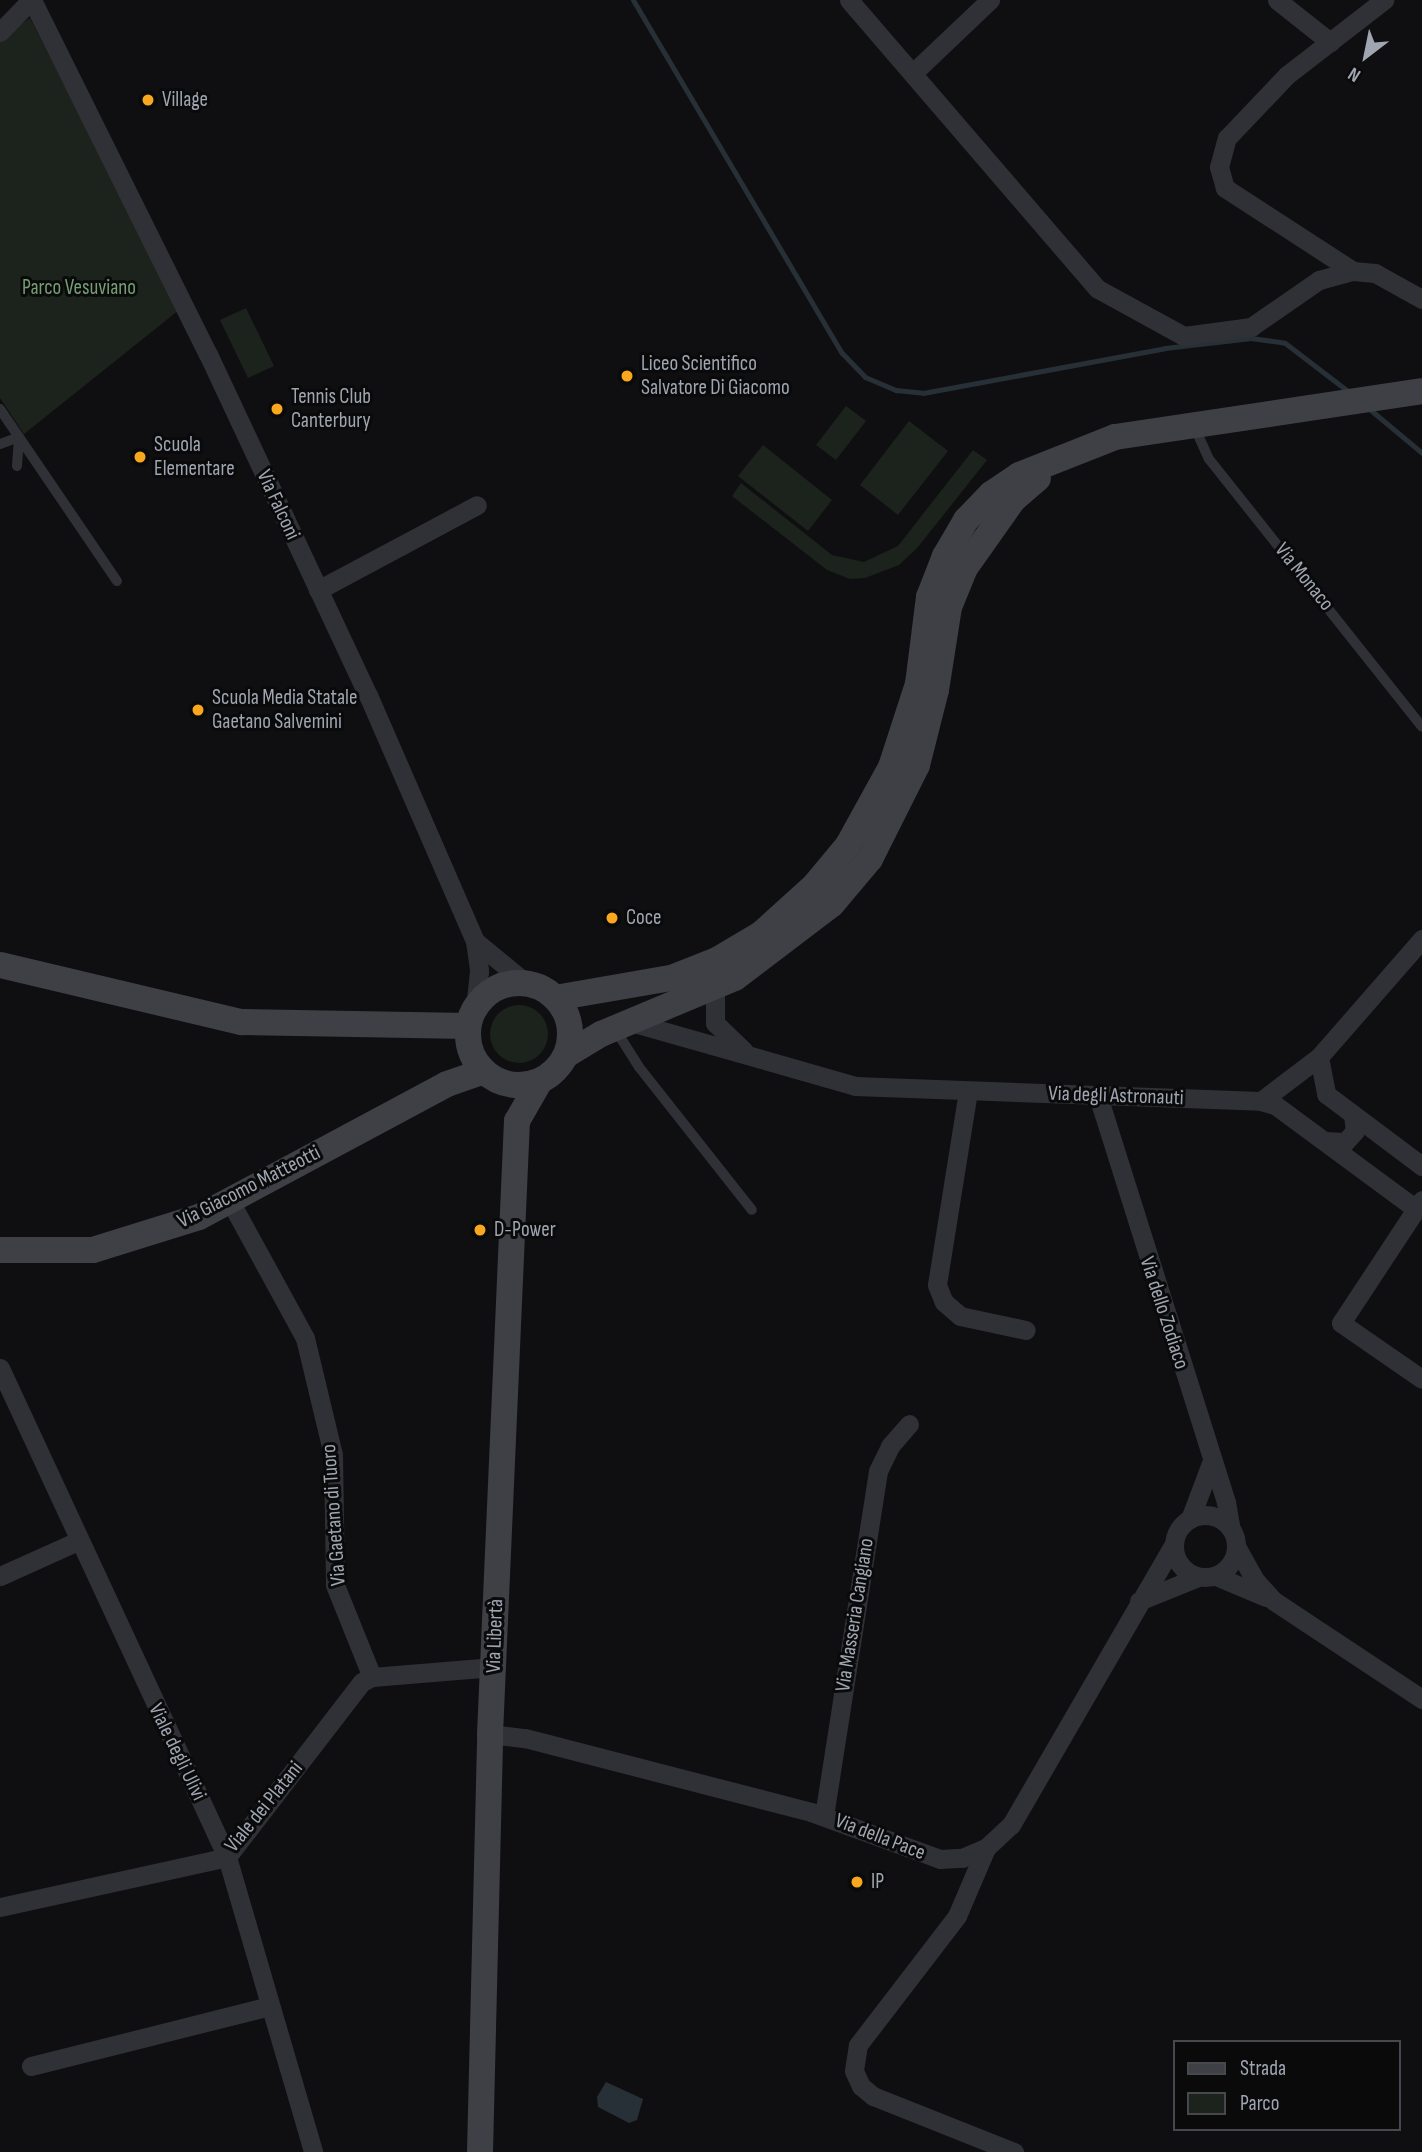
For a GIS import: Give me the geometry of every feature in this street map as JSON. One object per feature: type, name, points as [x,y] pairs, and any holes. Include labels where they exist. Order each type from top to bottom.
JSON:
[{"type":"street","points":[[0,32],[31,0]]},
{"type":"street","name":"Via Falconi","points":[[31,0],[208,354],[318,590],[475,941],[479,971],[472,1016]]},
{"type":"street","points":[[849,0],[914,72],[1098,289],[1184,336],[1251,327],[1319,280],[1353,271],[1376,273],[1422,299]]},
{"type":"street","points":[[914,72],[990,0]]},
{"type":"street","points":[[1276,0],[1330,42]]},
{"type":"street","points":[[1353,271],[1225,188],[1219,167],[1227,138],[1287,75],[1384,0]]},
{"type":"street","points":[[555,998],[671,978],[718,960],[761,934],[814,886],[848,845],[901,744],[918,684],[929,597],[945,556],[967,520],[991,494],[1074,452],[1115,437],[1194,423],[1422,391]]},
{"type":"street","points":[[489,1075],[507,1084],[540,1081],[566,1055],[623,1025],[715,989],[798,933],[831,904],[870,859],[917,765],[936,690],[949,607],[965,568],[1013,500],[1074,452]]},
{"type":"street","points":[[318,590],[477,505]]},
{"type":"street","points":[[1261,1101],[1319,1056],[1422,939]]},
{"type":"street","name":"Via Falconi","points":[[475,941],[526,983]]},
{"type":"street","points":[[0,965],[242,1022],[472,1016]]},
{"type":"street","points":[[517,1121],[489,1075],[473,1057],[472,1016],[497,988],[526,983],[555,998],[570,1027],[566,1055]]},
{"type":"street","name":"Via degli Astronauti","points":[[715,989],[715,1023],[747,1054]]},
{"type":"street","name":"Via degli Astronauti","points":[[623,1025],[747,1054],[855,1086],[1261,1101]]},
{"type":"street","points":[[1319,1056],[1319,1079],[1325,1094],[1422,1166]]},
{"type":"street","name":"Via Giacomo Matteotti","points":[[0,1250],[93,1250],[143,1237],[230,1201],[447,1084],[489,1075]]},
{"type":"street","name":"Via Libertà","points":[[480,2152],[490,1734],[517,1121],[540,1081]]},
{"type":"street","points":[[968,1091],[937,1285],[951,1311],[960,1316],[1026,1330]]},
{"type":"street","name":"Via dello Zodiaco","points":[[1098,1096],[1233,1538],[1255,1580],[1274,1601],[1422,1699]]},
{"type":"street","points":[[1261,1101],[1275,1105],[1419,1205],[1341,1323],[1422,1379]]},
{"type":"street","points":[[1324,1140],[1345,1142],[1355,1131],[1353,1115]]},
{"type":"street","name":"Via Gaetano di Tuoro","points":[[230,1201],[305,1338],[333,1455],[335,1586],[372,1677]]},
{"type":"street","name":"Viale degli Ulivi","points":[[0,1368],[227,1857],[313,2152]]},
{"type":"street","name":"Via Masseria Cangiano","points":[[824,1816],[878,1471],[890,1446],[909,1424]]},
{"type":"street","name":"Via della Pace","points":[[490,1734],[525,1738],[824,1816],[940,1860],[962,1858],[986,1848],[1011,1825],[1174,1545],[1181,1525],[1190,1519],[1211,1463]]},
{"type":"street","points":[[1139,1601],[1207,1576],[1230,1564],[1233,1538],[1217,1517],[1190,1519]]},
{"type":"street","points":[[0,1576],[78,1541]]},
{"type":"street","points":[[1174,1545],[1183,1569],[1274,1601]]},
{"type":"street","points":[[372,1677],[494,1667]]},
{"type":"street","name":"Viale dei Platani","points":[[0,1907],[227,1857],[362,1682],[372,1677]]},
{"type":"street","points":[[986,1848],[957,1916],[858,2045],[853,2062],[857,2080],[873,2096],[1012,2152]]},
{"type":"street","points":[[30,2066],[270,2006]]},
{"type":"lane","points":[[0,409],[65,512],[117,581]]},
{"type":"lane","name":"Via Monaco","points":[[1194,423],[1209,458],[1422,727]]},
{"type":"lane","points":[[0,444],[19,437]]},
{"type":"lane","points":[[17,466],[19,437]]},
{"type":"lane","points":[[623,1025],[639,1067],[752,1210]]},
{"type":"green space","name":"Parco Vesuviano","points":[[30,18],[179,310],[24,434],[0,398],[0,38]]},
{"type":"green space","points":[[246,308],[274,366],[248,378],[220,320]]},
{"type":"green space","points":[[846,406],[866,421],[836,460],[816,445]]},
{"type":"green space","points":[[909,421],[948,451],[898,515],[860,485]]},
{"type":"green space","points":[[763,445],[832,500],[808,531],[738,476]]},
{"type":"green space","points":[[973,450],[987,460],[918,547],[899,565],[865,578],[850,579],[827,570],[732,496],[741,483],[832,555],[864,562],[898,546]]},
{"type":"green space","points":[[513,1005],[525,1005],[540,1013],[548,1028],[548,1040],[540,1055],[525,1063],[513,1063],[498,1055],[490,1040],[490,1028],[498,1013]]},
{"type":"shaded area","points":[[606,2082],[643,2099],[637,2120],[629,2123],[598,2107],[597,2097]]},
{"type":"waterway","points":[[633,0],[842,353],[865,377],[896,390],[923,393],[1165,348],[1251,338],[1285,343],[1349,392]]},
{"type":"waterway","points":[[1367,407],[1422,453]]},
{"type":"place","name":"Village","points":[[148,100]]},
{"type":"place","name":"Liceo Scientifico Salvatore Di Giacomo","points":[[627,376]]},
{"type":"place","name":"Tennis Club Canterbury","points":[[277,409]]},
{"type":"place","name":"Scuola Elementare","points":[[140,457]]},
{"type":"place","name":"Scuola Media Statale Gaetano Salvemini","points":[[198,710]]},
{"type":"place","name":"Coce","points":[[612,918]]},
{"type":"place","name":"D-Power","points":[[480,1230]]},
{"type":"place","name":"IP","points":[[857,1882]]}]
